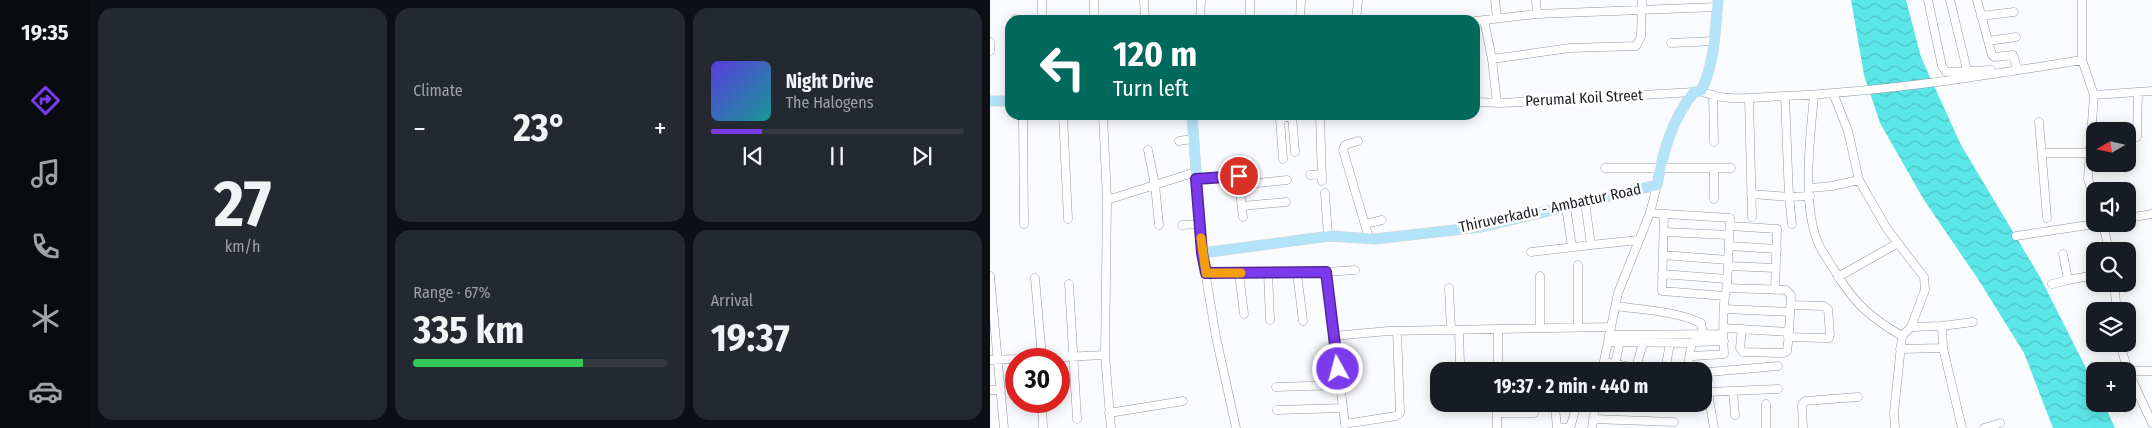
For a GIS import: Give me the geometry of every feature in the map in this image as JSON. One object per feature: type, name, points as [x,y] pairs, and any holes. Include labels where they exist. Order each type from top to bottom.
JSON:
[{"type":"main road","name":"Thiruverkadu - Ambattur Road","points":[[1202,253],[1328,236],[1369,238],[1481,227],[1657,185],[1666,142],[1686,102],[1697,92],[1711,66],[1718,3]]},
{"type":"main road","points":[[990,101],[1005,100]]},
{"type":"main road","points":[[1192,120],[1202,253]]},
{"type":"street","points":[[1042,0],[1042,15]]},
{"type":"street","points":[[1094,0],[1094,15]]},
{"type":"street","points":[[1144,0],[1145,15]]},
{"type":"street","points":[[1200,15],[1201,0]]},
{"type":"street","points":[[1250,0],[1250,15]]},
{"type":"street","points":[[1300,15],[1301,0]]},
{"type":"street","points":[[1356,15],[1358,0]]},
{"type":"street","points":[[1495,0],[1497,18]]},
{"type":"street","points":[[1536,0],[1537,14]]},
{"type":"street","points":[[1928,0],[1944,69],[1949,73],[1967,70],[2017,69]]},
{"type":"street","points":[[1950,0],[1967,70]]},
{"type":"street","points":[[1977,0],[1993,56],[2013,55],[2017,69]]},
{"type":"street","points":[[2082,0],[2082,60],[2094,95],[2092,122]]},
{"type":"street","points":[[1480,20],[1642,4],[1718,3]]},
{"type":"street","points":[[1492,59],[1570,48],[1636,46],[1641,38],[1642,4]]},
{"type":"street","points":[[1981,16],[2014,12]]},
{"type":"street","points":[[1484,20],[1498,103]]},
{"type":"street","points":[[1988,41],[2016,37]]},
{"type":"street","points":[[1671,43],[1714,41]]},
{"type":"street","points":[[990,42],[990,51]]},
{"type":"street","points":[[1697,92],[1749,98],[1814,96],[1939,81],[2082,60]]},
{"type":"street","points":[[2094,95],[2152,91]]},
{"type":"street","name":"Perumal Koil Street","points":[[1480,102],[1498,103],[1697,92]]},
{"type":"street","points":[[2137,137],[2138,92]]},
{"type":"street","points":[[1833,94],[1848,131],[1859,180],[1886,229],[1924,277],[1924,290],[1910,327],[1902,336],[1894,413],[1895,428]]},
{"type":"street","points":[[1713,95],[1714,142]]},
{"type":"street","points":[[1784,96],[1792,224]]},
{"type":"street","points":[[1814,96],[1809,156],[1810,192],[1811,215],[1820,246],[1850,296],[1874,319],[1902,336]]},
{"type":"street","points":[[1749,98],[1752,217]]},
{"type":"street","points":[[1023,120],[1024,224]]},
{"type":"street","points":[[1063,120],[1068,219]]},
{"type":"street","points":[[1103,120],[1107,200],[1104,355],[1111,428]]},
{"type":"street","points":[[1280,120],[1284,159]]},
{"type":"street","points":[[1293,120],[1295,152]]},
{"type":"street","points":[[1310,175],[1322,177],[1320,120]]},
{"type":"street","points":[[2040,122],[2047,218]]},
{"type":"street","points":[[1179,141],[1192,139]]},
{"type":"street","points":[[1358,141],[1345,145],[1343,150],[1369,238]]},
{"type":"street","points":[[1148,150],[1155,185],[1159,225]]},
{"type":"street","points":[[2042,153],[2086,153]]},
{"type":"street","points":[[1605,168],[1731,168]]},
{"type":"street","points":[[1714,168],[1714,200]]},
{"type":"street","points":[[1107,200],[1155,185],[1196,176],[1237,175],[1240,184],[1243,217]]},
{"type":"street","points":[[1240,184],[1286,180]]},
{"type":"street","points":[[1751,194],[1789,197],[1859,180]]},
{"type":"street","points":[[1604,362],[1616,306],[1650,213],[1657,185]]},
{"type":"street","points":[[1325,194],[1328,236]]},
{"type":"street","points":[[1242,206],[1286,202]]},
{"type":"street","points":[[1585,202],[1591,245]]},
{"type":"street","points":[[1566,207],[1572,247]]},
{"type":"street","points":[[1650,213],[1730,218],[1724,354],[1694,356]]},
{"type":"street","points":[[1664,214],[1662,291],[1726,292],[1775,290],[1789,292],[1791,308],[1789,334],[1787,351],[1784,354],[1743,352],[1740,348],[1742,329]]},
{"type":"street","points":[[2136,217],[2152,214]]},
{"type":"street","points":[[1365,224],[1382,220]]},
{"type":"street","points":[[1182,225],[1200,224]]},
{"type":"street","points":[[2016,236],[2086,225]]},
{"type":"street","points":[[1730,226],[1777,229],[1775,290]]},
{"type":"street","points":[[1665,232],[1729,235]]},
{"type":"street","points":[[1531,252],[1639,240]]},
{"type":"street","points":[[1838,277],[1898,244]]},
{"type":"street","points":[[1729,246],[1777,249]]},
{"type":"street","points":[[1202,253],[1216,337],[1236,428]]},
{"type":"street","points":[[2063,254],[2068,280]]},
{"type":"street","points":[[1664,255],[1776,268]]},
{"type":"street","points":[[1578,265],[1578,327]]},
{"type":"street","points":[[1206,273],[1297,273],[1355,270]]},
{"type":"street","points":[[1326,272],[1345,424],[1359,425],[1396,416],[1400,413],[1396,331]]},
{"type":"street","points":[[1239,273],[1244,314]]},
{"type":"street","points":[[1268,273],[1270,320]]},
{"type":"street","points":[[1297,273],[1303,322]]},
{"type":"street","points":[[1662,274],[1727,279]]},
{"type":"street","points":[[990,276],[994,360],[1000,390],[1004,428]]},
{"type":"street","points":[[1540,276],[1540,327]]},
{"type":"street","points":[[2052,284],[2086,277]]},
{"type":"street","points":[[1034,278],[1041,348]]},
{"type":"street","points":[[1070,284],[1077,419]]},
{"type":"street","points":[[1449,288],[1460,362]]},
{"type":"street","points":[[1616,306],[1676,315],[1694,320],[1700,323],[1703,334]]},
{"type":"street","points":[[1694,342],[1742,329],[1829,338],[1828,309],[1824,306],[1725,308]]},
{"type":"street","points":[[1910,327],[1942,326],[1972,322]]},
{"type":"street","points":[[1942,326],[1943,348],[1962,428]]},
{"type":"street","points":[[1334,336],[1396,331],[1540,327],[1578,327],[1609,335],[1724,334]]},
{"type":"street","points":[[1498,328],[1498,362]]},
{"type":"street","points":[[1609,335],[1620,342],[1687,343],[1690,345],[1687,362]]},
{"type":"street","points":[[1615,362],[1620,342]]},
{"type":"street","points":[[1637,362],[1643,343]]},
{"type":"street","points":[[1667,362],[1670,343]]},
{"type":"street","points":[[1900,349],[1943,348]]},
{"type":"street","points":[[1070,356],[1104,355]]},
{"type":"street","points":[[1712,371],[1778,366]]},
{"type":"street","points":[[2136,371],[2152,371]]},
{"type":"street","points":[[1276,387],[1340,385]]},
{"type":"street","points":[[2136,388],[2152,423]]},
{"type":"street","points":[[1712,389],[1733,391],[1778,389]]},
{"type":"street","points":[[990,390],[1000,390]]},
{"type":"street","points":[[1733,391],[1735,415]]},
{"type":"street","points":[[1803,428],[1802,404],[1805,401],[1858,397]]},
{"type":"street","points":[[1109,413],[1183,401]]},
{"type":"street","points":[[1766,404],[1766,428]]},
{"type":"street","points":[[1277,410],[1343,408]]},
{"type":"street","points":[[1555,412],[1557,427],[1570,428],[1575,412]]},
{"type":"street","points":[[1592,428],[1594,412]]},
{"type":"street","points":[[1711,412],[1714,428]]},
{"type":"street","points":[[1042,413],[1043,428]]},
{"type":"street","points":[[1496,428],[1497,413],[1534,413]]},
{"type":"street","points":[[1593,419],[1674,422]]},
{"type":"street","points":[[1984,428],[2000,423]]},
{"type":"water","points":[[1851,0],[1906,0],[1921,57],[1961,145],[2040,277],[2086,368],[2086,412],[2108,412],[2115,428],[2053,428],[2024,353],[1978,279],[1924,200],[1880,123],[1864,75]]},
{"type":"slow traffic","points":[[1201,238],[1206,273],[1241,273]]},
{"type":"route","points":[[1239,176],[1196,179],[1202,253],[1206,273],[1326,272],[1338,369]]}]
